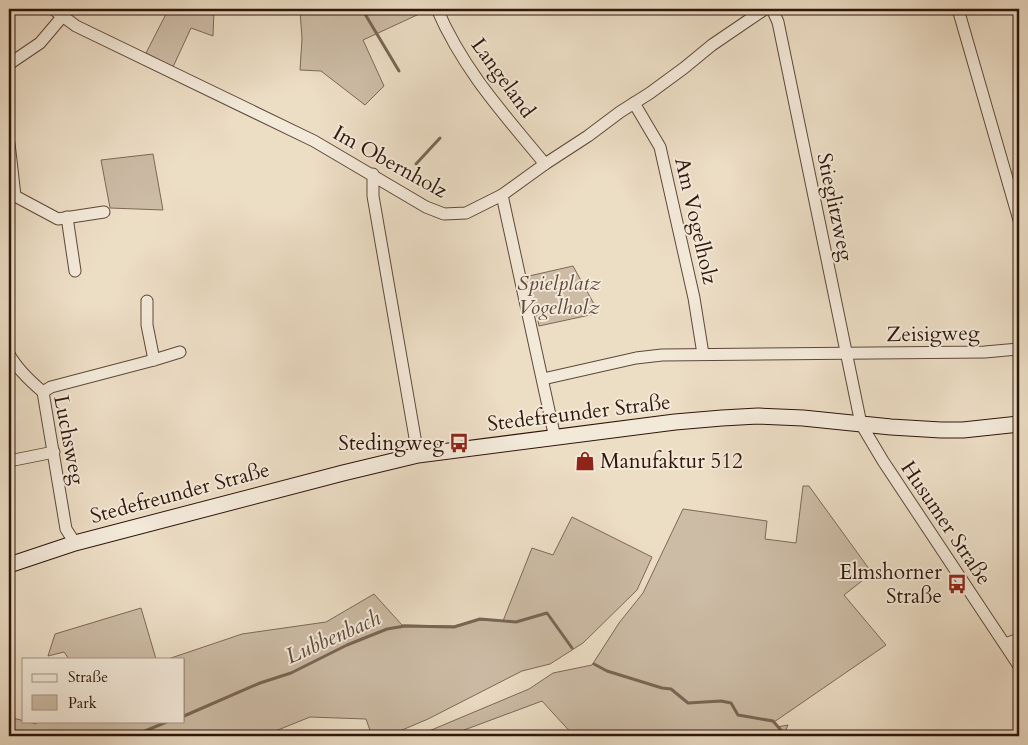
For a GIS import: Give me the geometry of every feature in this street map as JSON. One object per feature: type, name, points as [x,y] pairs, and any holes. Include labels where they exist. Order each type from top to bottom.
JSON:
[{"type":"street","name":"Im Obernholz","points":[[53,9],[76,26],[314,141],[426,206],[444,214],[466,213],[502,195],[650,93],[712,44],[766,9]]},
{"type":"street","name":"Langeland","points":[[437,9],[446,29],[488,96],[545,164]]},
{"type":"street","name":"Stieglitzweg","points":[[772,9],[778,22],[860,419]]},
{"type":"street","points":[[958,9],[1019,220]]},
{"type":"street","points":[[9,64],[40,43],[62,17]]},
{"type":"street","name":"Am Vogelholz","points":[[634,103],[660,146],[694,298],[703,354]]},
{"type":"street","points":[[9,143],[15,196],[9,207]]},
{"type":"street","points":[[373,174],[373,196],[418,455]]},
{"type":"street","points":[[502,195],[555,438]]},
{"type":"street","points":[[15,196],[58,219],[104,212]]},
{"type":"street","points":[[67,218],[75,271]]},
{"type":"street","points":[[147,301],[147,325],[154,360]]},
{"type":"street","name":"Zeisigweg","points":[[846,354],[985,352],[1019,349]]},
{"type":"street","points":[[43,392],[51,387],[180,352]]},
{"type":"street","name":"Luchsweg","points":[[9,354],[13,362],[43,392],[66,529],[75,543]]},
{"type":"street","points":[[543,379],[636,358],[662,355],[846,354]]},
{"type":"street","name":"Stedefreunder Straße","points":[[9,565],[75,543],[418,455],[675,422],[722,418],[860,419],[948,430],[1019,424]]},
{"type":"street","name":"Husumer Straße","points":[[860,419],[883,462],[1019,666]]},
{"type":"street","points":[[9,461],[54,452]]},
{"type":"street","points":[[1004,644],[1019,639]]},
{"type":"green space","points":[[159,9],[214,9],[213,36],[191,28],[173,67],[146,53],[167,12]]},
{"type":"green space","points":[[275,9],[430,9],[363,40],[384,86],[365,105],[321,71],[300,70],[302,39],[300,11],[275,13]]},
{"type":"green space","points":[[153,154],[163,210],[110,208],[101,160]]},
{"type":"green space","name":"Spielplatz Vogelholz","points":[[573,266],[599,313],[539,326],[529,276]]},
{"type":"green space","points":[[803,486],[809,486],[872,573],[844,595],[886,645],[774,722],[777,727],[788,725],[783,736],[574,736],[542,701],[448,736],[417,736],[529,689],[553,673],[592,665],[619,623],[643,593],[683,509],[767,521],[765,539],[796,543]]},
{"type":"green space","points":[[572,517],[652,557],[637,590],[583,643],[550,664],[522,671],[428,719],[388,736],[372,736],[366,719],[310,717],[263,736],[9,736],[9,717],[22,720],[22,722],[36,724],[37,722],[185,722],[185,658],[171,658],[242,634],[326,622],[374,594],[402,625],[454,626],[477,620],[503,621],[532,548],[553,555]]},
{"type":"green space","points":[[141,608],[156,658],[68,658],[64,652],[48,656],[55,634]]},
{"type":"waterway","points":[[362,9],[399,71]]},
{"type":"waterway","points":[[416,164],[440,138]]},
{"type":"waterway","name":"Lubbenbach","points":[[185,716],[260,683],[291,673],[347,645],[387,629],[405,626],[454,627],[480,619],[516,622],[547,613],[572,648]]},
{"type":"waterway","name":"Lubbenbach","points":[[594,664],[607,671],[671,689],[688,703],[721,701],[731,703],[738,715],[773,721],[786,736]]},
{"type":"waterway","name":"Lubbenbach","points":[[133,736],[167,722]]},
{"type":"place","name":"Stedingweg","points":[[459,443]]},
{"type":"place","name":"Manufaktur 512","points":[[585,461]]},
{"type":"place","name":"Elmshorner Straße","points":[[957,584]]}]
